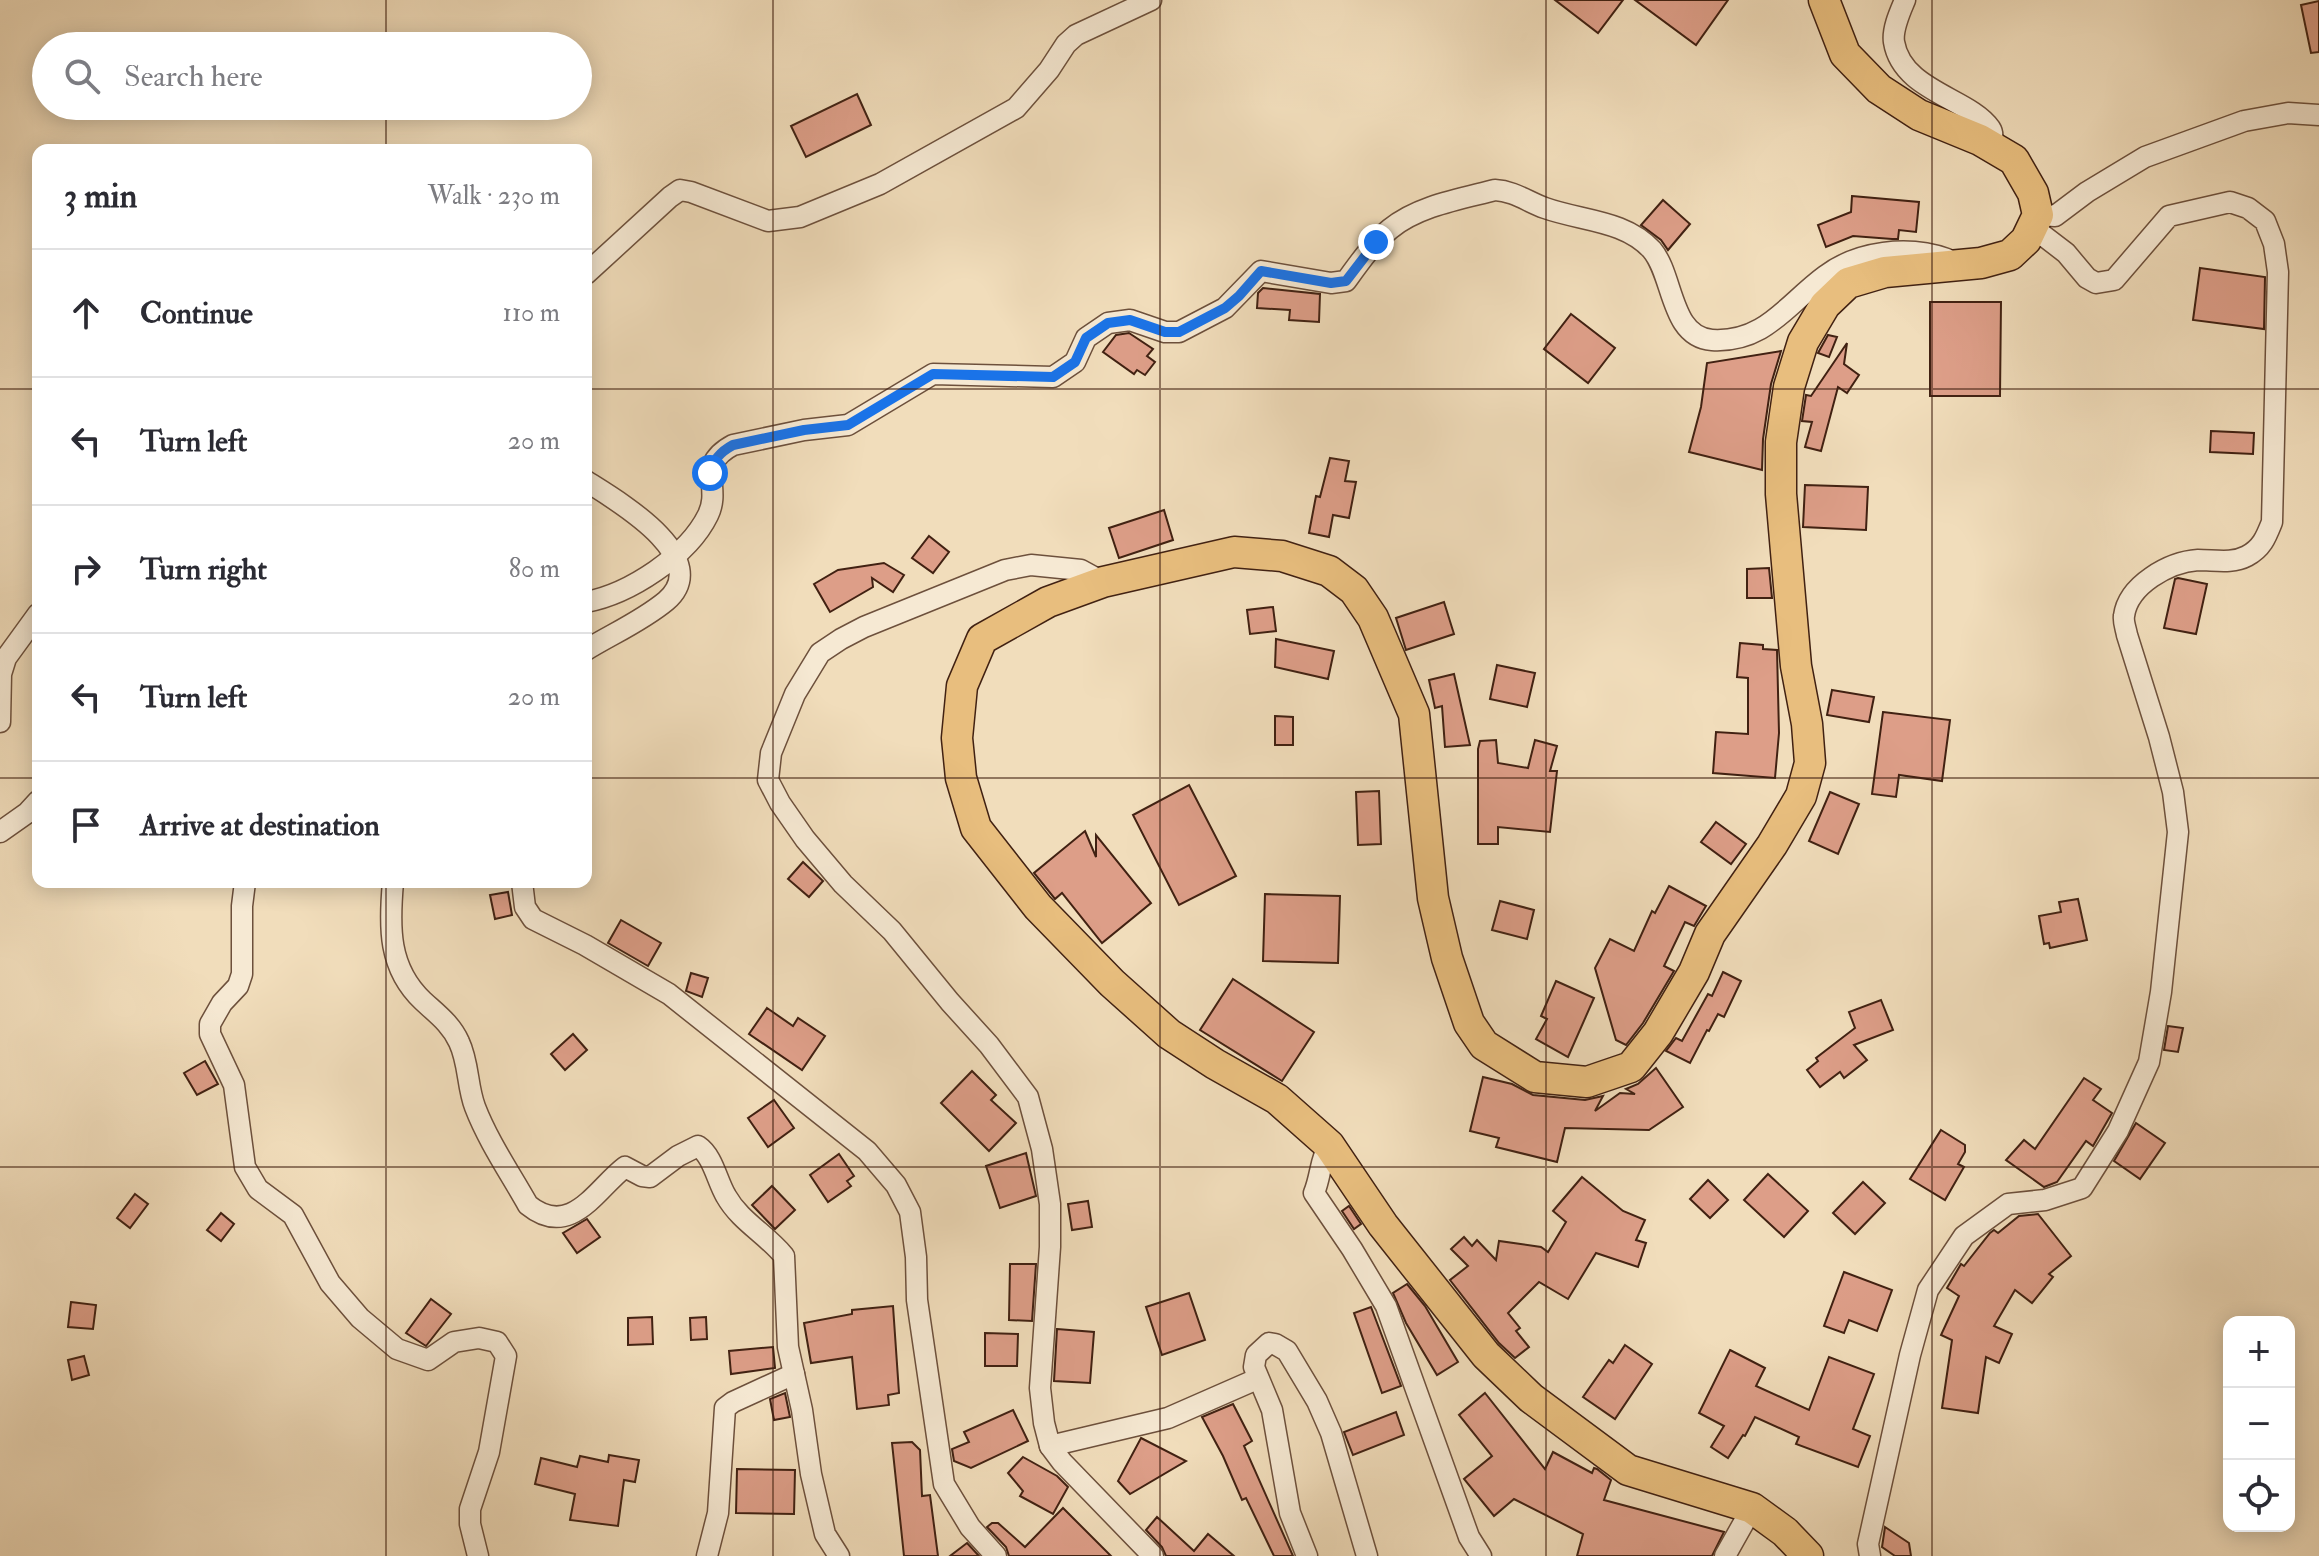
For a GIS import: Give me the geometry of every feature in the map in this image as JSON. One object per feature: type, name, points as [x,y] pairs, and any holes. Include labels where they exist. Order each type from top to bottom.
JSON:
[{"type":"main road","points":[[1808,1556],[1785,1532],[1752,1508],[1628,1470],[1531,1398],[1486,1355],[1383,1225],[1329,1145],[1277,1099],[1169,1034],[1112,983],[1038,907],[976,828],[961,778],[957,738],[962,686],[982,639],[1048,602],[1103,582],[1234,552],[1282,556],[1329,571],[1354,590],[1373,618],[1414,714],[1433,898],[1447,958],[1469,1023],[1484,1045],[1535,1077],[1587,1082],[1631,1067],[1658,1033],[1694,972],[1710,934],[1772,845],[1801,796],[1810,763],[1807,724],[1796,666],[1781,494],[1781,442],[1789,387],[1803,342],[1825,305],[1848,283],[1885,272],[1964,265],[2010,255],[2026,240],[2035,221],[2033,193],[2014,160],[1919,115],[1879,89],[1845,54],[1824,0]]},
{"type":"street","points":[[592,269],[680,190],[768,221],[800,217],[880,184],[1016,108],[1076,35],[1151,0]]},
{"type":"street","points":[[1905,0],[1894,40],[1899,56],[1910,72],[1929,88],[1990,128],[1990,146]]},
{"type":"street","points":[[2035,221],[2055,216],[2087,192],[2145,157],[2244,121],[2288,113],[2319,115]]},
{"type":"street","points":[[592,601],[632,586],[675,554],[701,526],[712,502],[710,473],[713,463],[733,445],[804,430],[848,425],[933,374],[1053,377],[1075,362],[1086,338],[1108,323],[1130,320],[1165,332],[1179,332],[1225,308],[1261,271],[1331,283],[1346,281],[1376,242],[1403,219],[1495,190],[1506,190],[1550,210],[1619,228],[1641,241],[1657,257],[1667,276],[1685,325],[1701,339],[1752,334],[1769,325],[1827,274],[1877,254],[1900,251],[1919,253],[1964,265]]},
{"type":"street","points":[[1870,1556],[1868,1544],[1896,1412],[1928,1290],[1964,1236],[2008,1204],[2045,1200],[2082,1188],[2118,1131],[2149,1062],[2161,992],[2178,832],[2163,751],[2127,635],[2124,618],[2128,603],[2141,586],[2163,570],[2196,560],[2225,562],[2246,557],[2263,544],[2272,522],[2278,272],[2274,244],[2265,221],[2248,208],[2230,202],[2169,216],[2114,280],[2104,284],[2087,278],[2035,221]]},
{"type":"street","points":[[592,485],[639,517],[664,539],[675,554],[679,585],[668,599],[592,646]]},
{"type":"street","points":[[1103,582],[1081,570],[1031,565],[1005,570],[841,639],[820,653],[795,694],[771,753],[768,780],[780,803],[814,850],[843,884],[892,931],[989,1045],[1028,1097],[1042,1149],[1050,1204],[1040,1388],[1050,1446],[1153,1556]]},
{"type":"street","points":[[0,722],[1,674],[6,658],[32,622]]},
{"type":"street","points":[[0,832],[32,808]]},
{"type":"street","points":[[244,888],[242,974],[238,986],[222,1003],[210,1024],[210,1034],[234,1085],[245,1167],[258,1189],[293,1215],[319,1265],[342,1300],[397,1349],[428,1360],[454,1342],[489,1339],[502,1346],[506,1356],[489,1452],[470,1509],[478,1556]]},
{"type":"street","points":[[393,888],[391,946],[400,972],[411,989],[443,1017],[459,1041],[469,1067],[475,1107],[528,1205],[537,1212],[564,1215],[589,1203],[625,1167],[650,1177],[678,1156],[698,1146],[703,1149],[736,1211],[784,1256],[788,1347],[819,1516],[825,1534],[839,1556]]},
{"type":"street","points":[[523,888],[525,907],[533,919],[669,994],[867,1151],[896,1185],[910,1212],[916,1257],[917,1300],[944,1484],[970,1527],[996,1556]]},
{"type":"street","points":[[1329,1145],[1314,1193],[1386,1306],[1475,1553]]},
{"type":"street","points":[[1307,1556],[1290,1513],[1272,1410],[1257,1379],[1254,1360],[1260,1349],[1269,1343],[1287,1351],[1317,1401],[1331,1433],[1367,1556]]},
{"type":"street","points":[[707,1556],[718,1513],[725,1408],[794,1374]]},
{"type":"street","points":[[1050,1446],[1168,1418],[1257,1379]]},
{"type":"street","points":[[1725,1556],[1752,1508]]},
{"type":"building","points":[[1555,0],[1623,0],[1598,33]]},
{"type":"building","points":[[1635,0],[1728,0],[1696,45]]},
{"type":"building","points":[[2319,1],[2319,52],[2311,53],[2301,5]]},
{"type":"building","points":[[857,94],[871,125],[806,157],[791,126]]},
{"type":"building","points":[[1852,196],[1919,202],[1916,232],[1899,230],[1898,239],[1853,236],[1826,247],[1818,225],[1851,212]]},
{"type":"building","points":[[1663,200],[1690,224],[1668,250],[1661,240],[1641,225]]},
{"type":"building","points":[[2200,268],[2265,277],[2264,329],[2193,320]]},
{"type":"building","points":[[1263,288],[1320,294],[1319,322],[1289,320],[1290,310],[1257,308],[1258,293]]},
{"type":"building","points":[[1930,302],[2001,302],[2000,396],[1930,396]]},
{"type":"building","points":[[1571,314],[1615,348],[1588,383],[1544,349]]},
{"type":"building","points":[[1129,333],[1153,349],[1147,356],[1155,362],[1145,375],[1137,370],[1134,374],[1103,352],[1116,335]]},
{"type":"building","points":[[1828,335],[1837,337],[1829,357],[1818,353]]},
{"type":"building","points":[[1847,343],[1844,364],[1859,375],[1847,393],[1838,387],[1821,451],[1805,447],[1812,422],[1802,421],[1806,395],[1811,396]]},
{"type":"building","points":[[1781,351],[1771,384],[1762,470],[1689,452],[1701,407],[1707,363]]},
{"type":"building","points":[[2211,431],[2254,433],[2253,454],[2210,452]]},
{"type":"building","points":[[1330,458],[1349,461],[1345,481],[1356,482],[1349,518],[1333,515],[1329,537],[1309,533],[1316,496],[1320,497]]},
{"type":"building","points":[[1805,485],[1868,487],[1866,530],[1803,527]]},
{"type":"building","points":[[1164,510],[1173,540],[1119,558],[1109,528]]},
{"type":"building","points":[[929,536],[949,552],[933,573],[912,558]]},
{"type":"building","points":[[884,563],[904,575],[893,592],[872,578],[873,587],[830,612],[814,584],[838,570]]},
{"type":"building","points":[[1769,568],[1772,598],[1747,598],[1747,569]]},
{"type":"building","points":[[2175,579],[2207,584],[2196,634],[2164,628]]},
{"type":"building","points":[[1444,602],[1454,634],[1406,650],[1396,618]]},
{"type":"building","points":[[1273,607],[1276,631],[1250,634],[1247,610]]},
{"type":"building","points":[[1276,639],[1334,651],[1328,679],[1275,667]]},
{"type":"building","points":[[1740,643],[1777,650],[1779,733],[1775,778],[1713,773],[1716,732],[1748,734],[1748,678],[1737,677]]},
{"type":"building","points":[[1497,665],[1535,673],[1527,707],[1490,699]]},
{"type":"building","points":[[1454,674],[1470,745],[1445,747],[1442,706],[1435,708],[1429,680]]},
{"type":"building","points":[[1832,690],[1874,697],[1869,722],[1827,715]]},
{"type":"building","points":[[1883,712],[1950,720],[1942,781],[1899,775],[1896,797],[1872,794]]},
{"type":"building","points":[[1275,716],[1293,717],[1293,745],[1275,745]]},
{"type":"building","points":[[1496,740],[1498,763],[1528,768],[1535,740],[1557,746],[1550,771],[1557,771],[1550,832],[1498,827],[1498,844],[1478,844],[1478,749],[1480,741]]},
{"type":"building","points":[[1189,785],[1236,876],[1179,905],[1133,815]]},
{"type":"building","points":[[1379,791],[1381,844],[1358,845],[1356,792]]},
{"type":"building","points":[[1830,792],[1859,804],[1838,854],[1809,841]]},
{"type":"building","points":[[1716,822],[1746,844],[1731,864],[1701,842]]},
{"type":"building","points":[[1085,831],[1096,857],[1096,835],[1151,903],[1102,943],[1062,893],[1055,899],[1034,873]]},
{"type":"building","points":[[803,862],[823,881],[809,897],[788,879]]},
{"type":"building","points":[[1669,886],[1706,906],[1694,926],[1685,922],[1664,966],[1674,971],[1626,1045],[1616,1040],[1595,968],[1610,939],[1634,951],[1652,911],[1655,913]]},
{"type":"building","points":[[508,892],[512,915],[495,919],[490,895]]},
{"type":"building","points":[[1265,894],[1340,896],[1338,963],[1263,961]]},
{"type":"building","points":[[2078,899],[2087,940],[2050,948],[2049,943],[2044,944],[2039,916],[2061,912],[2059,902]]},
{"type":"building","points":[[1500,901],[1534,910],[1527,939],[1492,930]]},
{"type":"building","points":[[621,920],[661,943],[648,966],[608,943]]},
{"type":"building","points":[[1723,972],[1741,981],[1724,1017],[1718,1014],[1690,1063],[1666,1051],[1676,1038],[1682,1041],[1708,994],[1712,996]]},
{"type":"building","points":[[691,973],[708,978],[702,997],[686,991]]},
{"type":"building","points":[[1233,979],[1314,1032],[1282,1081],[1200,1030]]},
{"type":"building","points":[[1556,981],[1594,998],[1568,1057],[1536,1039],[1547,1019],[1541,1016]]},
{"type":"building","points":[[1881,1000],[1893,1030],[1854,1045],[1867,1060],[1844,1078],[1840,1072],[1820,1087],[1807,1070],[1818,1061],[1816,1058],[1855,1028],[1849,1012]]},
{"type":"building","points":[[767,1008],[793,1026],[798,1018],[825,1036],[802,1070],[749,1034]]},
{"type":"building","points":[[2168,1026],[2183,1028],[2178,1052],[2164,1050]]},
{"type":"building","points":[[573,1034],[587,1050],[565,1070],[551,1054]]},
{"type":"building","points":[[205,1061],[218,1084],[197,1095],[184,1073]]},
{"type":"building","points":[[1656,1068],[1683,1107],[1649,1130],[1565,1128],[1557,1162],[1496,1147],[1499,1138],[1470,1131],[1483,1077],[1512,1084],[1533,1095],[1585,1100],[1603,1096],[1595,1111],[1620,1093],[1635,1094],[1626,1089],[1638,1084]]},
{"type":"building","points":[[972,1071],[996,1095],[991,1100],[1016,1123],[989,1151],[941,1103]]},
{"type":"building","points":[[2084,1078],[2101,1089],[2093,1100],[2112,1113],[2093,1146],[2086,1141],[2057,1182],[2044,1187],[2006,1160],[2024,1140],[2035,1149]]},
{"type":"building","points":[[774,1100],[794,1128],[768,1147],[748,1118]]},
{"type":"building","points":[[2136,1123],[2165,1143],[2140,1179],[2114,1161]]},
{"type":"building","points":[[1941,1130],[1965,1145],[1965,1152],[1958,1164],[1964,1167],[1945,1200],[1910,1179]]},
{"type":"building","points":[[1026,1153],[1036,1196],[1000,1208],[986,1166]]},
{"type":"building","points":[[839,1154],[854,1176],[847,1181],[851,1186],[828,1202],[810,1175]]},
{"type":"building","points":[[1768,1174],[1808,1211],[1784,1237],[1744,1200]]},
{"type":"building","points":[[1582,1177],[1623,1211],[1645,1220],[1636,1240],[1646,1243],[1638,1267],[1596,1253],[1568,1299],[1539,1282],[1508,1313],[1520,1328],[1516,1331],[1529,1347],[1515,1358],[1499,1343],[1450,1280],[1468,1266],[1451,1249],[1464,1237],[1472,1246],[1477,1240],[1496,1260],[1499,1241],[1541,1247],[1548,1252],[1566,1222],[1553,1211]]},
{"type":"building","points":[[1708,1180],[1728,1200],[1710,1218],[1690,1199]]},
{"type":"building","points":[[1863,1182],[1885,1203],[1855,1234],[1833,1213]]},
{"type":"building","points":[[772,1186],[795,1210],[775,1229],[752,1205]]},
{"type":"building","points":[[135,1194],[148,1204],[130,1228],[117,1218]]},
{"type":"building","points":[[1088,1201],[1092,1227],[1072,1230],[1068,1204]]},
{"type":"building","points":[[1349,1206],[1361,1224],[1354,1229],[1342,1211]]},
{"type":"building","points":[[221,1213],[234,1224],[221,1241],[207,1230]]},
{"type":"building","points":[[2038,1214],[2071,1256],[2049,1274],[2053,1277],[2032,1303],[2015,1290],[1994,1326],[2012,1334],[1999,1363],[1986,1357],[1978,1413],[1942,1408],[1952,1340],[1941,1335],[1959,1296],[1947,1288],[1961,1264],[1964,1266],[1990,1233],[1994,1230],[1998,1233],[2019,1216]]},
{"type":"building","points":[[587,1219],[600,1237],[577,1253],[563,1233]]},
{"type":"building","points":[[1010,1264],[1036,1264],[1032,1321],[1009,1320]]},
{"type":"building","points":[[1844,1272],[1892,1290],[1877,1331],[1849,1320],[1844,1333],[1824,1326]]},
{"type":"building","points":[[1407,1284],[1425,1306],[1458,1362],[1437,1375],[1406,1323],[1393,1293]]},
{"type":"building","points":[[1189,1293],[1205,1340],[1162,1355],[1146,1307]]},
{"type":"building","points":[[431,1299],[451,1314],[426,1346],[406,1333]]},
{"type":"building","points":[[71,1302],[96,1305],[93,1329],[68,1327]]},
{"type":"building","points":[[893,1306],[899,1393],[888,1395],[889,1405],[857,1409],[852,1357],[811,1363],[804,1323],[852,1314],[852,1310]]},
{"type":"building","points":[[1371,1307],[1401,1386],[1382,1393],[1354,1313]]},
{"type":"building","points":[[652,1317],[653,1344],[628,1345],[628,1318]]},
{"type":"building","points":[[706,1317],[707,1339],[691,1340],[690,1318]]},
{"type":"building","points":[[1057,1329],[1094,1332],[1090,1383],[1054,1381]]},
{"type":"building","points":[[985,1333],[1018,1334],[1017,1366],[985,1366]]},
{"type":"building","points":[[1625,1345],[1652,1364],[1615,1419],[1583,1397],[1609,1360],[1613,1363]]},
{"type":"building","points":[[773,1347],[775,1368],[731,1374],[729,1351]]},
{"type":"building","points":[[1730,1350],[1765,1368],[1756,1386],[1809,1410],[1829,1357],[1874,1374],[1853,1429],[1870,1436],[1858,1467],[1796,1444],[1799,1437],[1755,1417],[1728,1458],[1711,1447],[1724,1426],[1699,1413]]},
{"type":"building","points":[[84,1356],[89,1375],[72,1380],[68,1360]]},
{"type":"building","points":[[785,1393],[790,1417],[774,1420],[770,1399]]},
{"type":"building","points":[[1485,1393],[1545,1469],[1553,1452],[1592,1473],[1594,1468],[1597,1469],[1611,1480],[1604,1500],[1724,1532],[1712,1556],[1577,1556],[1583,1534],[1514,1499],[1494,1516],[1464,1479],[1492,1456],[1459,1415]]},
{"type":"building","points":[[1233,1404],[1252,1441],[1244,1446],[1293,1556],[1274,1556],[1246,1498],[1242,1500],[1202,1417]]},
{"type":"building","points":[[1013,1410],[1028,1441],[971,1468],[954,1461],[952,1449],[969,1442],[964,1432]]},
{"type":"building","points":[[1396,1412],[1404,1435],[1353,1455],[1344,1432]]},
{"type":"building","points":[[1141,1438],[1186,1461],[1130,1494],[1118,1481]]},
{"type":"building","points":[[912,1442],[920,1450],[922,1496],[930,1495],[938,1556],[904,1556],[892,1443]]},
{"type":"building","points":[[609,1455],[639,1460],[635,1482],[624,1480],[618,1526],[570,1520],[575,1494],[535,1484],[541,1458],[577,1467],[580,1456],[608,1462]]},
{"type":"building","points":[[1023,1457],[1057,1476],[1068,1487],[1053,1514],[1020,1496],[1023,1491],[1008,1473]]},
{"type":"building","points":[[737,1469],[795,1470],[794,1514],[736,1513]]},
{"type":"building","points":[[1063,1508],[1111,1556],[1009,1556],[1006,1547],[987,1527],[998,1523],[1025,1547]]},
{"type":"building","points":[[1157,1517],[1194,1551],[1208,1534],[1234,1556],[1166,1556],[1146,1530]]},
{"type":"building","points":[[1885,1527],[1909,1543],[1911,1556],[1895,1556],[1882,1547]]},
{"type":"building","points":[[967,1543],[979,1556],[950,1556]]},
{"type":"route","points":[[710,473],[713,463],[733,445],[804,430],[848,425],[933,374],[1053,377],[1075,362],[1086,338],[1108,323],[1130,320],[1165,332],[1179,332],[1225,308],[1261,271],[1331,283],[1346,281],[1376,242]]}]
